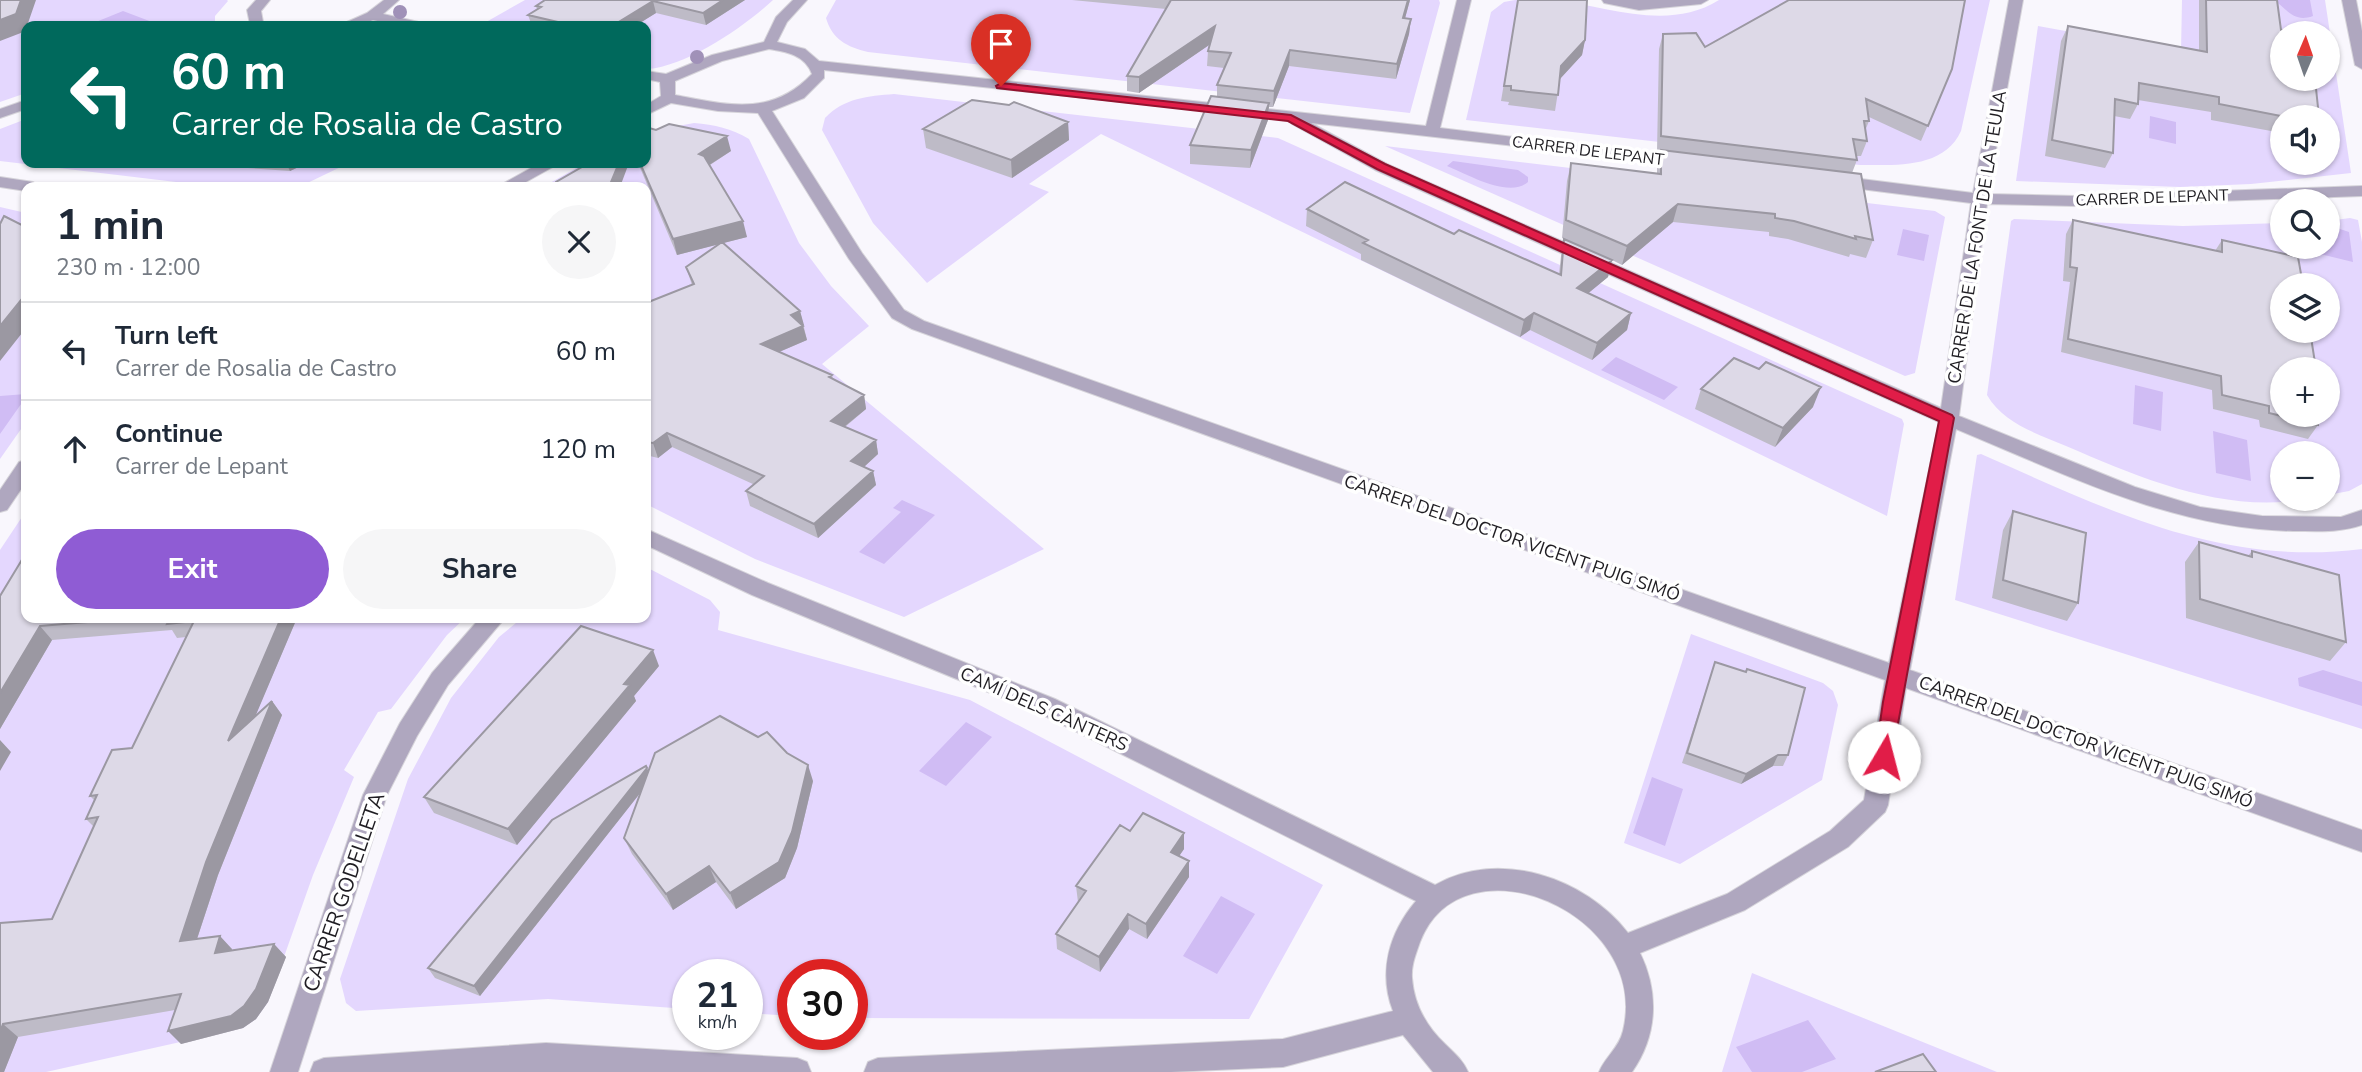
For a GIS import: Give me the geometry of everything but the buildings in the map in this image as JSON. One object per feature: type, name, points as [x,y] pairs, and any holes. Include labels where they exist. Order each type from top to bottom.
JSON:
[{"type":"street","points":[[255,21],[254,10],[263,0]]},
{"type":"street","points":[[358,21],[372,16],[392,0]]},
{"type":"street","points":[[769,45],[781,20],[800,0]]},
{"type":"street","points":[[1432,131],[1464,0]]},
{"type":"street","points":[[1609,0],[1639,6],[1702,0]]},
{"type":"street","name":"CARRER DE LA FONT DE LA TEULA","points":[[1623,947],[1736,902],[1839,839],[1876,805],[1898,674],[1954,390],[1981,199],[2016,0]]},
{"type":"street","points":[[2349,0],[2362,65]]},
{"type":"street","points":[[372,16],[395,21]]},
{"type":"street","points":[[651,76],[668,79],[704,62],[744,49],[769,45],[790,48],[807,55],[816,65],[818,75],[799,95],[784,103],[743,109],[669,98],[651,108]]},
{"type":"street","name":"CARRER DE LEPANT","points":[[816,65],[1432,131],[1707,165]]},
{"type":"street","points":[[668,79],[666,89],[669,98]]},
{"type":"street","points":[[0,114],[21,106]]},
{"type":"street","name":"CARRER DEL DOCTOR VICENT PUIG SIMÓ","points":[[762,107],[855,255],[898,314],[918,326],[2362,841]]},
{"type":"street","points":[[1291,118],[1381,167],[1947,418],[2128,492],[2199,514],[2262,523],[2342,524],[2362,517]]},
{"type":"street","points":[[515,182],[542,168]]},
{"type":"street","name":"CARRER DE LEPANT","points":[[1816,178],[1981,199],[2076,201],[2362,191]]},
{"type":"street","points":[[0,182],[21,185]]},
{"type":"street","points":[[0,505],[21,474]]},
{"type":"street","name":"CAMÍ DELS CÀNTERS","points":[[651,539],[760,589],[1047,706],[1435,898]]},
{"type":"street","name":"CARRER GODELLETA","points":[[284,1072],[375,795],[408,730],[440,679],[477,632],[488,623]]},
{"type":"street","points":[[1454,1072],[1430,1050],[1410,1020],[1398,972],[1408,930],[1435,898],[1465,883],[1499,878],[1535,883],[1569,896],[1600,919],[1623,947],[1637,977],[1642,1008],[1637,1038],[1622,1064],[1613,1072]]},
{"type":"street","points":[[878,1072],[1283,1053],[1410,1020]]},
{"type":"street","points":[[324,1072],[546,1057],[797,1072]]},
{"type":"shaded area","points":[[0,0],[228,1],[215,16],[215,21],[21,21],[21,95],[0,102]]},
{"type":"shaded area","points":[[525,0],[773,0],[747,22],[697,53],[680,61],[651,68],[651,21],[488,21]]},
{"type":"shaded area","points":[[836,0],[1439,0],[1440,3],[1410,113],[868,52],[847,45],[832,31],[826,18]]},
{"type":"shaded area","points":[[1553,0],[1658,16],[1699,9],[1719,0],[1990,0],[1961,131],[1953,143],[1943,152],[1917,162],[1860,165],[1466,120],[1491,12],[1504,2]]},
{"type":"shaded area","points":[[2182,0],[2325,0],[2328,21],[2270,21],[2270,91],[2339,91],[2351,173],[2340,174],[2340,105],[2270,105],[2270,175],[2333,175],[2251,184],[2180,187],[2016,181],[2038,26],[2181,52]]},
{"type":"shaded area","points":[[2274,0],[2310,0],[2313,16],[2296,17]]},
{"type":"shaded area","points":[[123,11],[149,21],[98,21]]},
{"type":"shaded area","points":[[894,94],[1278,138],[1902,419],[1904,424],[1887,516],[1101,134],[1029,184],[1049,192],[927,283],[873,223],[822,130],[825,118],[848,102]]},
{"type":"shaded area","points":[[2150,116],[2176,122],[2176,144],[2149,138]]},
{"type":"shaded area","points":[[21,121],[21,164],[0,161],[0,129]]},
{"type":"shaded area","points":[[694,123],[723,128],[749,139],[799,243],[831,286],[869,326],[822,364],[1044,549],[904,617],[755,559],[651,507],[651,182],[552,182],[576,168],[651,168],[651,131]]},
{"type":"shaded area","points":[[1385,146],[1935,211],[1945,217],[1915,373],[1905,376]]},
{"type":"shaded area","points":[[1453,161],[1518,170],[1528,177],[1528,182],[1520,187],[1499,187],[1447,166]]},
{"type":"shaded area","points":[[59,168],[339,168],[309,182],[176,182]]},
{"type":"shaded area","points":[[0,207],[21,212],[21,429],[0,459]]},
{"type":"shaded area","points":[[2340,219],[2358,220],[2362,242],[2362,484],[2340,493],[2340,441],[2270,441],[2270,502],[2244,502],[2183,490],[2123,470],[2032,432],[2002,413],[1987,395],[2011,221],[2183,226],[2270,223],[2270,259],[2340,259]]},
{"type":"shaded area","points":[[1903,229],[1929,235],[1924,261],[1897,255]]},
{"type":"shaded area","points":[[2340,229],[2349,232],[2353,262],[2340,259]]},
{"type":"shaded area","points":[[1616,357],[1678,387],[1664,400],[1601,370]]},
{"type":"shaded area","points":[[2135,385],[2163,392],[2161,431],[2133,424]]},
{"type":"shaded area","points":[[21,394],[21,404],[0,434],[0,396]]},
{"type":"shaded area","points":[[2213,431],[2247,440],[2251,481],[2216,473]]},
{"type":"shaded area","points":[[1981,454],[2119,513],[2212,541],[2260,549],[2310,552],[2362,549],[2362,729],[1955,600],[1977,455]]},
{"type":"shaded area","points":[[902,500],[935,515],[884,564],[859,552],[901,512],[893,508]]},
{"type":"shaded area","points":[[21,518],[21,623],[460,623],[447,635],[391,709],[378,712],[344,770],[354,777],[313,875],[268,1002],[256,1019],[243,1028],[46,1072],[0,1072],[0,550]]},
{"type":"shaded area","points":[[651,570],[710,600],[720,612],[718,630],[970,700],[1323,885],[1249,1019],[868,1018],[868,959],[777,959],[777,1015],[763,1014],[763,959],[672,959],[672,1008],[548,999],[356,1011],[346,1003],[340,979],[408,779],[451,698],[499,637],[516,623],[651,623]]},
{"type":"shaded area","points":[[1691,634],[1823,683],[1833,691],[1838,705],[1822,780],[1680,864],[1624,843]]},
{"type":"shaded area","points":[[2323,670],[2362,682],[2362,706],[2299,686],[2298,678]]},
{"type":"shaded area","points":[[966,722],[992,737],[946,786],[919,771]]},
{"type":"shaded area","points":[[1652,777],[1683,789],[1665,846],[1633,833]]},
{"type":"shaded area","points":[[1221,896],[1255,914],[1217,974],[1183,956]]},
{"type":"shaded area","points":[[1752,973],[1997,1072],[1722,1072]]},
{"type":"shaded area","points":[[1808,1020],[1836,1059],[1802,1072],[1752,1072],[1736,1047]]},
{"type":"route","points":[[1001,86],[1291,118],[1381,167],[1947,418],[1892,702],[1884,757]]}]
